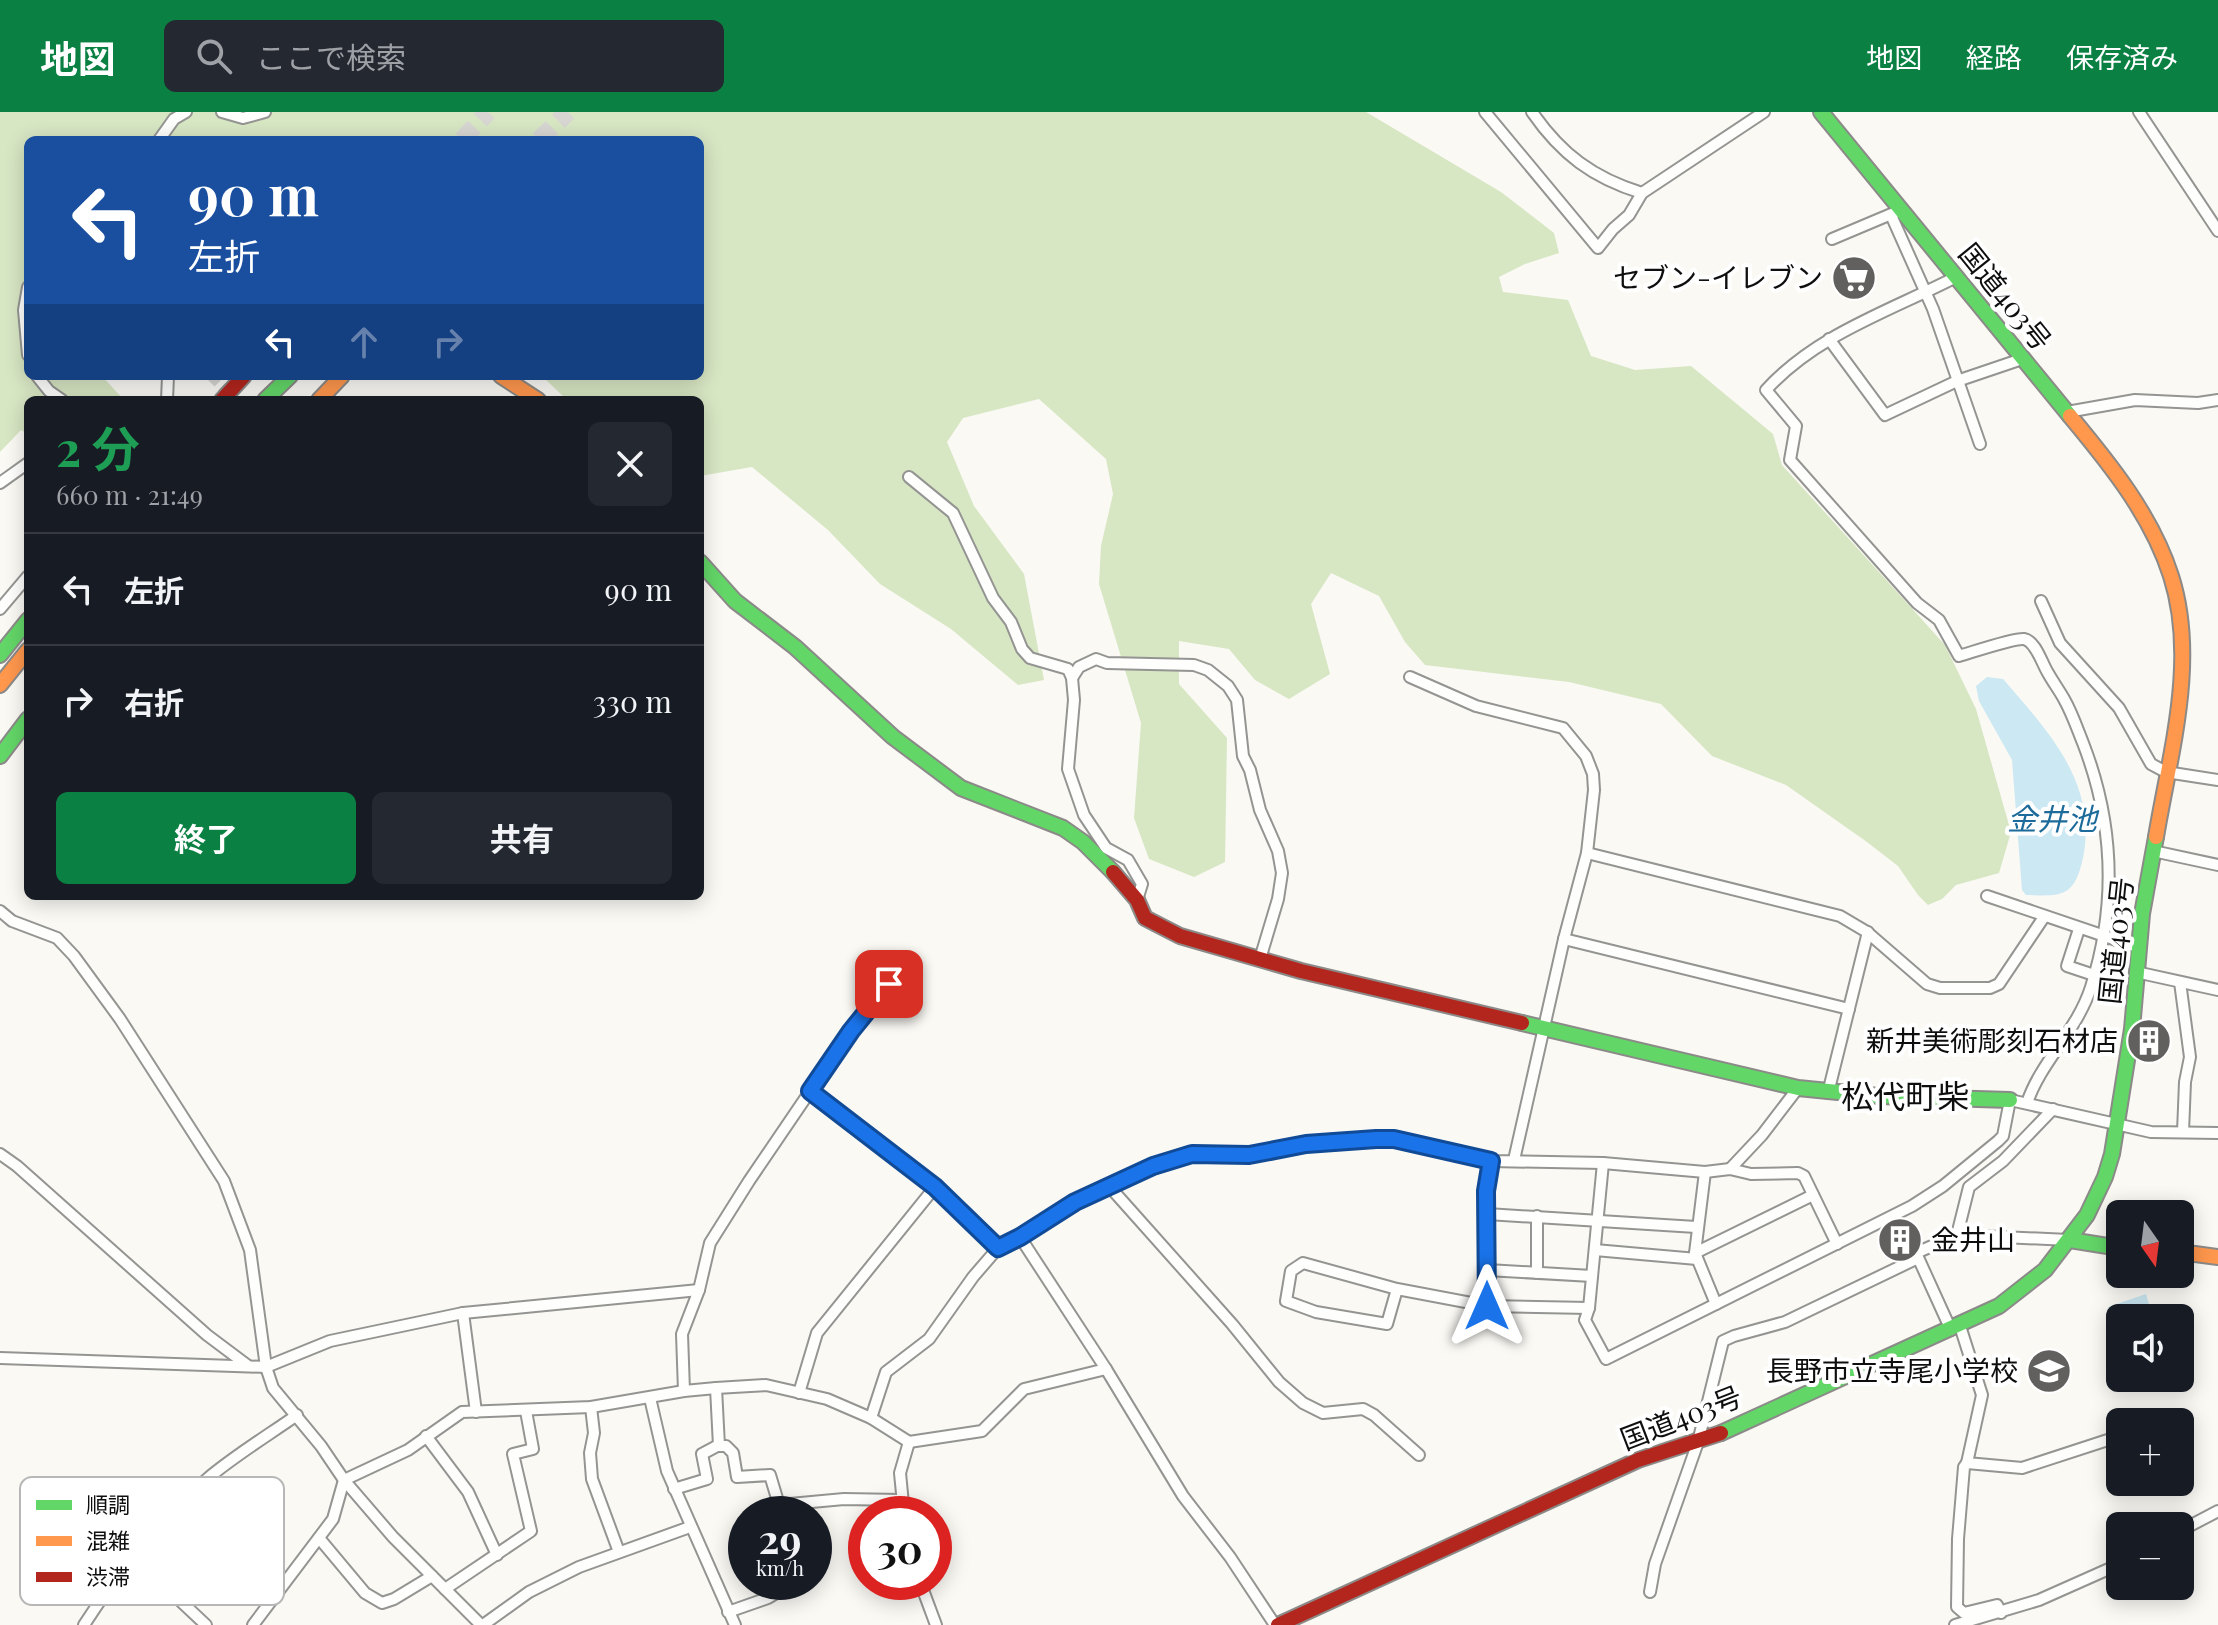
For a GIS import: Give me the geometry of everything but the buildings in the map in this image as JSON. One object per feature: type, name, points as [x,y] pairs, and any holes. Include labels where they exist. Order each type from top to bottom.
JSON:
[{"type":"main road","name":"国道403号","points":[[1276,1625],[1638,1460],[1698,1442],[1999,1306],[2032,1283],[2070,1240],[2092,1206],[2105,1177],[2132,1029],[2137,947],[2183,670],[2176,598],[2166,563],[2146,523],[2067,412],[1956,277],[1896,212],[1821,112]]},
{"type":"main road","points":[[226,396],[240,380]]},
{"type":"main road","points":[[269,396],[286,380]]},
{"type":"main road","points":[[323,396],[338,380]]},
{"type":"main road","points":[[507,380],[532,396]]},
{"type":"main road","points":[[704,566],[735,601],[795,647],[893,737],[961,788],[1063,828],[1083,842],[1137,900],[1145,918],[1180,936],[1301,971],[1798,1088],[1828,1093],[2010,1100]]},
{"type":"main road","points":[[0,655],[24,625]]},
{"type":"main road","points":[[0,685],[24,655]]},
{"type":"main road","points":[[0,756],[24,724]]},
{"type":"main road","points":[[2070,1240],[2106,1246]]},
{"type":"main road","points":[[2194,1254],[2218,1257]]},
{"type":"street","points":[[162,136],[174,119],[186,112]]},
{"type":"street","points":[[222,112],[243,118],[265,112]]},
{"type":"street","points":[[1485,112],[1598,248],[1629,215],[1642,193],[1764,112]]},
{"type":"street","points":[[1532,112],[1549,136],[1570,157],[1620,186],[1642,193]]},
{"type":"street","points":[[2139,112],[2218,231]]},
{"type":"street","points":[[1832,239],[1896,212],[1980,444]]},
{"type":"street","points":[[1956,277],[1829,339],[1781,373],[1766,390],[1796,426],[1790,460],[1917,603],[1939,620],[1959,656],[2021,639],[2032,644],[2074,719],[2092,766],[2104,811],[2110,868],[2102,937],[2080,1017],[2036,1082],[2027,1103]]},
{"type":"street","points":[[1829,339],[1885,415],[1957,381],[2022,359]]},
{"type":"street","points":[[40,380],[56,396]]},
{"type":"street","points":[[2067,412],[2135,400],[2198,403],[2218,400]]},
{"type":"street","points":[[0,483],[24,466]]},
{"type":"street","points":[[909,477],[953,513],[993,598],[1011,622],[1022,649],[1030,658],[1068,669],[1074,700],[1068,769],[1084,815],[1106,848],[1128,860],[1142,884],[1137,900]]},
{"type":"street","points":[[0,609],[24,581]]},
{"type":"street","points":[[2041,601],[2060,643],[2119,708],[2151,764],[2166,772],[2218,780]]},
{"type":"street","points":[[1072,678],[1079,667],[1096,659],[1107,663],[1194,665],[1208,670],[1228,686],[1237,700],[1243,756],[1250,770],[1260,810],[1278,851],[1282,873],[1278,899],[1260,959]]},
{"type":"street","points":[[1410,677],[1476,706],[1563,728],[1586,756],[1593,774],[1587,853],[1564,939],[1514,1160]]},
{"type":"street","points":[[2153,851],[2218,865]]},
{"type":"street","points":[[1587,853],[1840,916],[1868,932],[1927,984],[1940,988],[1990,988],[2005,979],[2044,917]]},
{"type":"street","points":[[1987,896],[2137,947]]},
{"type":"street","points":[[0,911],[12,921],[57,938],[74,956],[120,1019],[224,1181],[250,1250],[266,1367],[273,1388],[297,1415],[344,1480],[393,1537],[482,1625],[529,1592],[579,1567],[690,1527]]},
{"type":"street","points":[[2079,929],[2067,966],[2094,975]]},
{"type":"street","points":[[1828,1093],[1868,932]]},
{"type":"street","points":[[1564,939],[1849,1009]]},
{"type":"street","points":[[684,1391],[682,1334],[699,1290],[710,1243],[851,1031],[909,960]]},
{"type":"street","points":[[2136,972],[2218,990]]},
{"type":"street","points":[[2180,982],[2190,1057],[2185,1082],[2183,1132]]},
{"type":"street","points":[[1730,1169],[1762,1135],[1798,1088]]},
{"type":"street","points":[[810,1091],[935,1187],[998,1248]]},
{"type":"street","points":[[1603,1163],[1589,1308],[1585,1320],[1606,1359],[1912,1206],[2003,1136],[2010,1100],[2151,1132],[2218,1133]]},
{"type":"street","points":[[1957,1235],[1969,1187],[2003,1161],[2053,1109]]},
{"type":"street","points":[[871,1418],[886,1372],[929,1339],[998,1248],[1075,1202],[1153,1166],[1192,1154],[1249,1155],[1358,1138],[1394,1139],[1491,1161],[1603,1163],[1705,1172],[1730,1169],[1751,1174],[1798,1173],[1804,1176],[1837,1244]]},
{"type":"street","points":[[0,1154],[207,1335],[249,1366]]},
{"type":"street","points":[[1487,1306],[1487,1214],[1491,1161]]},
{"type":"street","points":[[1705,1172],[1696,1227],[1696,1256],[1716,1304]]},
{"type":"street","points":[[1109,1186],[1291,1393],[1323,1413],[1363,1409],[1419,1455]]},
{"type":"street","points":[[799,1393],[817,1333],[935,1187]]},
{"type":"street","points":[[1595,1250],[1696,1256],[1813,1195]]},
{"type":"street","points":[[1487,1214],[1696,1227]]},
{"type":"street","points":[[1537,1216],[1537,1273]]},
{"type":"street","points":[[2001,1613],[1997,1605],[1964,1613],[1957,1607],[1964,1467],[1982,1395],[1955,1328],[1916,1253],[1957,1235],[2070,1240]]},
{"type":"street","points":[[1020,1237],[1106,1369],[1183,1496],[1230,1557],[1276,1625]]},
{"type":"street","points":[[1650,1592],[1655,1564],[1698,1442],[1723,1341],[1800,1315],[1918,1258]]},
{"type":"street","points":[[1397,1289],[1387,1324],[1316,1312],[1286,1301],[1291,1271],[1303,1263],[1397,1289],[1487,1306],[1589,1308]]},
{"type":"street","points":[[1487,1270],[1592,1276]]},
{"type":"street","points":[[0,1358],[266,1367],[330,1341],[463,1313],[699,1290]]},
{"type":"street","points":[[463,1313],[476,1412]]},
{"type":"street","points":[[284,1584],[333,1519],[344,1480],[408,1450],[462,1412],[591,1407],[684,1391],[766,1385],[827,1399],[871,1418],[909,1442],[982,1431],[1024,1389],[1106,1369]]},
{"type":"street","points":[[716,1388],[719,1446]]},
{"type":"street","points":[[650,1398],[667,1471],[735,1625]]},
{"type":"street","points":[[591,1407],[594,1433],[590,1453],[592,1479],[619,1552]]},
{"type":"street","points":[[445,1589],[531,1531],[513,1454],[533,1449],[526,1411]]},
{"type":"street","points":[[209,1477],[297,1415]]},
{"type":"street","points":[[426,1436],[468,1492],[497,1555]]},
{"type":"street","points":[[1967,1463],[2022,1468],[2106,1441]]},
{"type":"street","points":[[901,1496],[900,1473],[909,1442]]},
{"type":"street","points":[[674,1489],[707,1479],[702,1454],[726,1446],[733,1453],[737,1477],[770,1475],[776,1496]]},
{"type":"street","points":[[2194,1524],[2218,1511]]},
{"type":"street","points":[[319,1538],[365,1593],[382,1603],[432,1576]]},
{"type":"street","points":[[1955,1625],[2039,1600],[2106,1570]]},
{"type":"street","points":[[728,1612],[762,1600]]},
{"type":"street","points":[[927,1600],[936,1625]]},
{"type":"street","points":[[84,1625],[97,1605]]},
{"type":"street","points":[[185,1605],[206,1625]]},
{"type":"street","points":[[253,1625],[268,1605]]},
{"type":"green space","points":[[0,112],[1366,112],[1501,192],[1554,233],[1559,253],[1525,264],[1499,277],[1503,292],[1568,300],[1591,356],[1635,370],[1691,366],[1773,434],[1782,465],[1945,645],[1976,709],[2011,832],[1999,873],[1956,885],[1942,899],[1928,905],[1898,866],[1867,842],[1786,785],[1712,756],[1661,704],[1569,682],[1425,665],[1405,642],[1379,596],[1331,573],[1311,604],[1330,674],[1289,699],[1255,680],[1229,649],[1179,641],[1179,684],[1227,738],[1225,862],[1194,877],[1149,859],[1134,818],[1141,723],[1099,584],[1101,546],[1113,494],[1106,459],[1039,399],[963,418],[947,442],[974,506],[1024,574],[1044,680],[1018,685],[951,629],[880,584],[828,530],[752,467],[704,475],[704,396],[563,396],[546,380],[704,380],[704,136],[24,136],[24,380],[106,380],[120,396],[24,396],[24,432],[21,430],[0,452]]},
{"type":"water","name":"金井池","points":[[1987,677],[2003,679],[2037,718],[2066,760],[2076,782],[2086,831],[2079,871],[2071,888],[2065,892],[2026,895],[2022,890],[2012,760],[1979,701],[1976,686]]},
{"type":"water","points":[[2146,1294],[2149,1304],[2117,1304]]},
{"type":"tunnel","points":[[466,136],[488,112]]},
{"type":"tunnel","points":[[543,136],[568,112]]},
{"type":"tunnel","points":[[215,380],[231,396]]},
{"type":"traffic: fast","points":[[1821,112],[2070,416]]},
{"type":"traffic: fast","points":[[269,396],[286,380]]},
{"type":"traffic: fast","points":[[704,566],[735,601],[795,647],[893,737],[961,788],[1063,828],[1083,842],[1113,872]]},
{"type":"traffic: fast","points":[[0,655],[24,625]]},
{"type":"traffic: fast","points":[[0,756],[24,724]]},
{"type":"traffic: fast","points":[[1721,1433],[1999,1306],[2045,1270],[2087,1215],[2112,1154],[2132,1029],[2142,914],[2156,837]]},
{"type":"traffic: fast","points":[[1522,1023],[1798,1088],[1878,1096],[2010,1100]]},
{"type":"traffic: fast","points":[[2070,1240],[2106,1246]]},
{"type":"traffic: slow","points":[[323,396],[338,380]]},
{"type":"traffic: slow","points":[[507,380],[532,396]]},
{"type":"traffic: slow","points":[[2070,416],[2115,472],[2153,532],[2171,576],[2179,608],[2182,640],[2179,706],[2156,837]]},
{"type":"traffic: slow","points":[[0,685],[24,655]]},
{"type":"traffic: slow","points":[[2194,1254],[2218,1257]]},
{"type":"traffic: jam","points":[[226,396],[240,380]]},
{"type":"traffic: jam","points":[[1113,872],[1137,900],[1145,918],[1180,936],[1301,971],[1522,1023]]},
{"type":"traffic: jam","points":[[1278,1625],[1638,1460],[1721,1433]]},
{"type":"place","name":"セブン-イレブン","points":[[1854,278]]},
{"type":"place","name":"新井美術彫刻石材店","points":[[2149,1041]]},
{"type":"place","name":"金井山","points":[[1900,1240]]},
{"type":"place","name":"長野市立寺尾小学校","points":[[2049,1371]]},
{"type":"district","name":"松代町柴","points":[[1905,1097]]},
{"type":"route","points":[[889,984],[851,1031],[810,1091],[935,1187],[998,1248],[1075,1202],[1153,1166],[1192,1154],[1249,1155],[1358,1138],[1394,1139],[1491,1161],[1486,1191],[1487,1306]]}]
